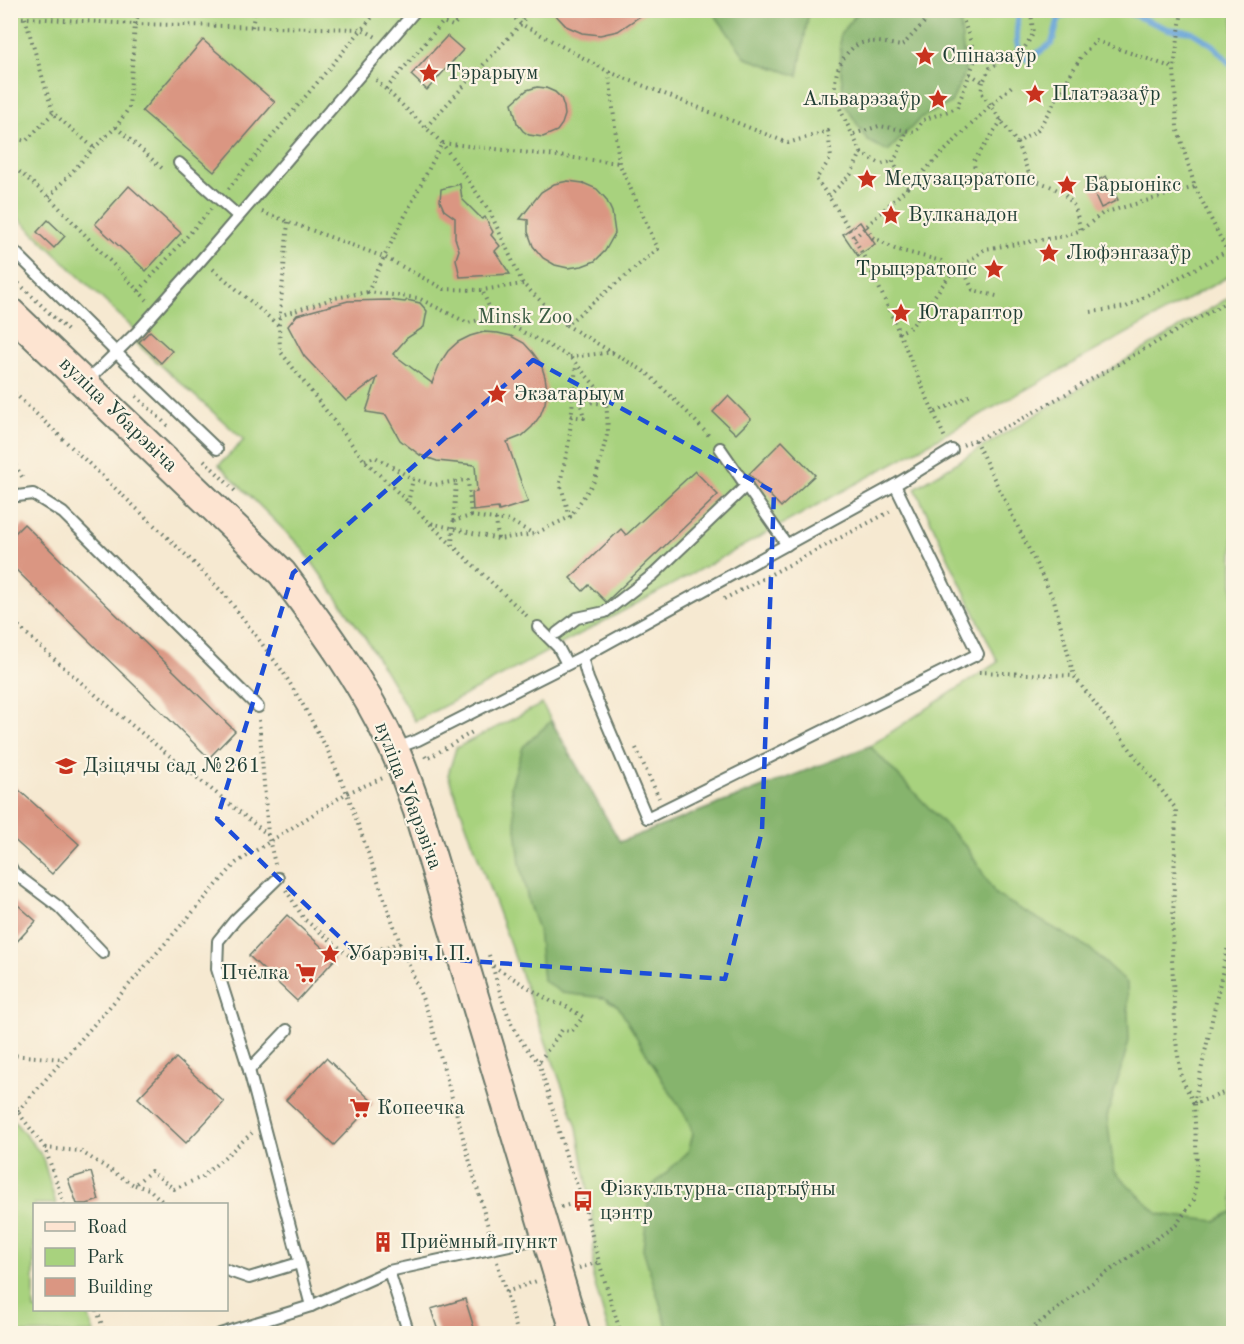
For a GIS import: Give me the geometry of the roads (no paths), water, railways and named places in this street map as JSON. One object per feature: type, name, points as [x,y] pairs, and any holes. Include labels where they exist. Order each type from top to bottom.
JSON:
[{"type":"main road","name":"вуліца Убарэвіча","points":[[10,312],[94,373],[282,573],[316,618],[355,677],[406,744],[418,811],[576,1334]]},
{"type":"lane","points":[[94,373],[117,352],[202,259],[416,10]]},
{"type":"lane","points":[[179,163],[238,216]]},
{"type":"lane","points":[[10,247],[218,449]]},
{"type":"lane","points":[[720,448],[787,545]]},
{"type":"lane","points":[[406,744],[582,657],[896,485],[952,450]]},
{"type":"lane","points":[[557,633],[577,618],[605,612],[630,593],[654,574],[747,485]]},
{"type":"lane","points":[[582,657],[588,679],[647,818],[978,654],[896,485]]},
{"type":"lane","points":[[10,497],[33,494],[63,513],[258,707]]},
{"type":"lane","points":[[538,627],[558,647],[567,664]]},
{"type":"lane","points":[[10,866],[14,873],[59,907],[103,953]]},
{"type":"lane","points":[[278,878],[235,920],[218,941],[217,969],[249,1070],[311,1306]]},
{"type":"lane","points":[[249,1070],[287,1030]]},
{"type":"lane","points":[[220,1334],[311,1306],[389,1271],[546,1237]]},
{"type":"lane","points":[[228,1271],[249,1278],[299,1263]]},
{"type":"lane","points":[[389,1271],[408,1334]]},
{"type":"waterway","points":[[1019,10],[1017,44],[1028,60],[1052,43],[1059,18],[1077,10]]},
{"type":"waterway","points":[[1122,10],[1168,29],[1192,32],[1213,45],[1234,68]]},
{"type":"place","name":"Спіназаўр","points":[[925,56]]},
{"type":"place","name":"Тэрарыум","points":[[429,73]]},
{"type":"place","name":"Платэазаўр","points":[[1035,94]]},
{"type":"place","name":"Альварэзаўр","points":[[938,99]]},
{"type":"place","name":"Медузацэратопс","points":[[867,179]]},
{"type":"place","name":"Барыонікс","points":[[1067,185]]},
{"type":"place","name":"Вулканадон","points":[[891,215]]},
{"type":"place","name":"Люфэнгазаўр","points":[[1049,253]]},
{"type":"place","name":"Трыцэратопс","points":[[994,269]]},
{"type":"place","name":"Ютараптор","points":[[901,313]]},
{"type":"place","name":"Экзатарыум","points":[[497,394]]},
{"type":"place","name":"Дзіцячы сад №261","points":[[66,766]]},
{"type":"place","name":"Убарэвіч І.П.","points":[[330,954]]},
{"type":"place","name":"Пчёлка","points":[[306,973]]},
{"type":"place","name":"Копеечка","points":[[360,1108]]},
{"type":"place","name":"Фізкультурна-спартыўны цэнтр","points":[[583,1201]]},
{"type":"place","name":"Приёмный пункт","points":[[383,1242]]},
{"type":"park label","name":"Minsk Zoo","points":[[525,317]]}]
